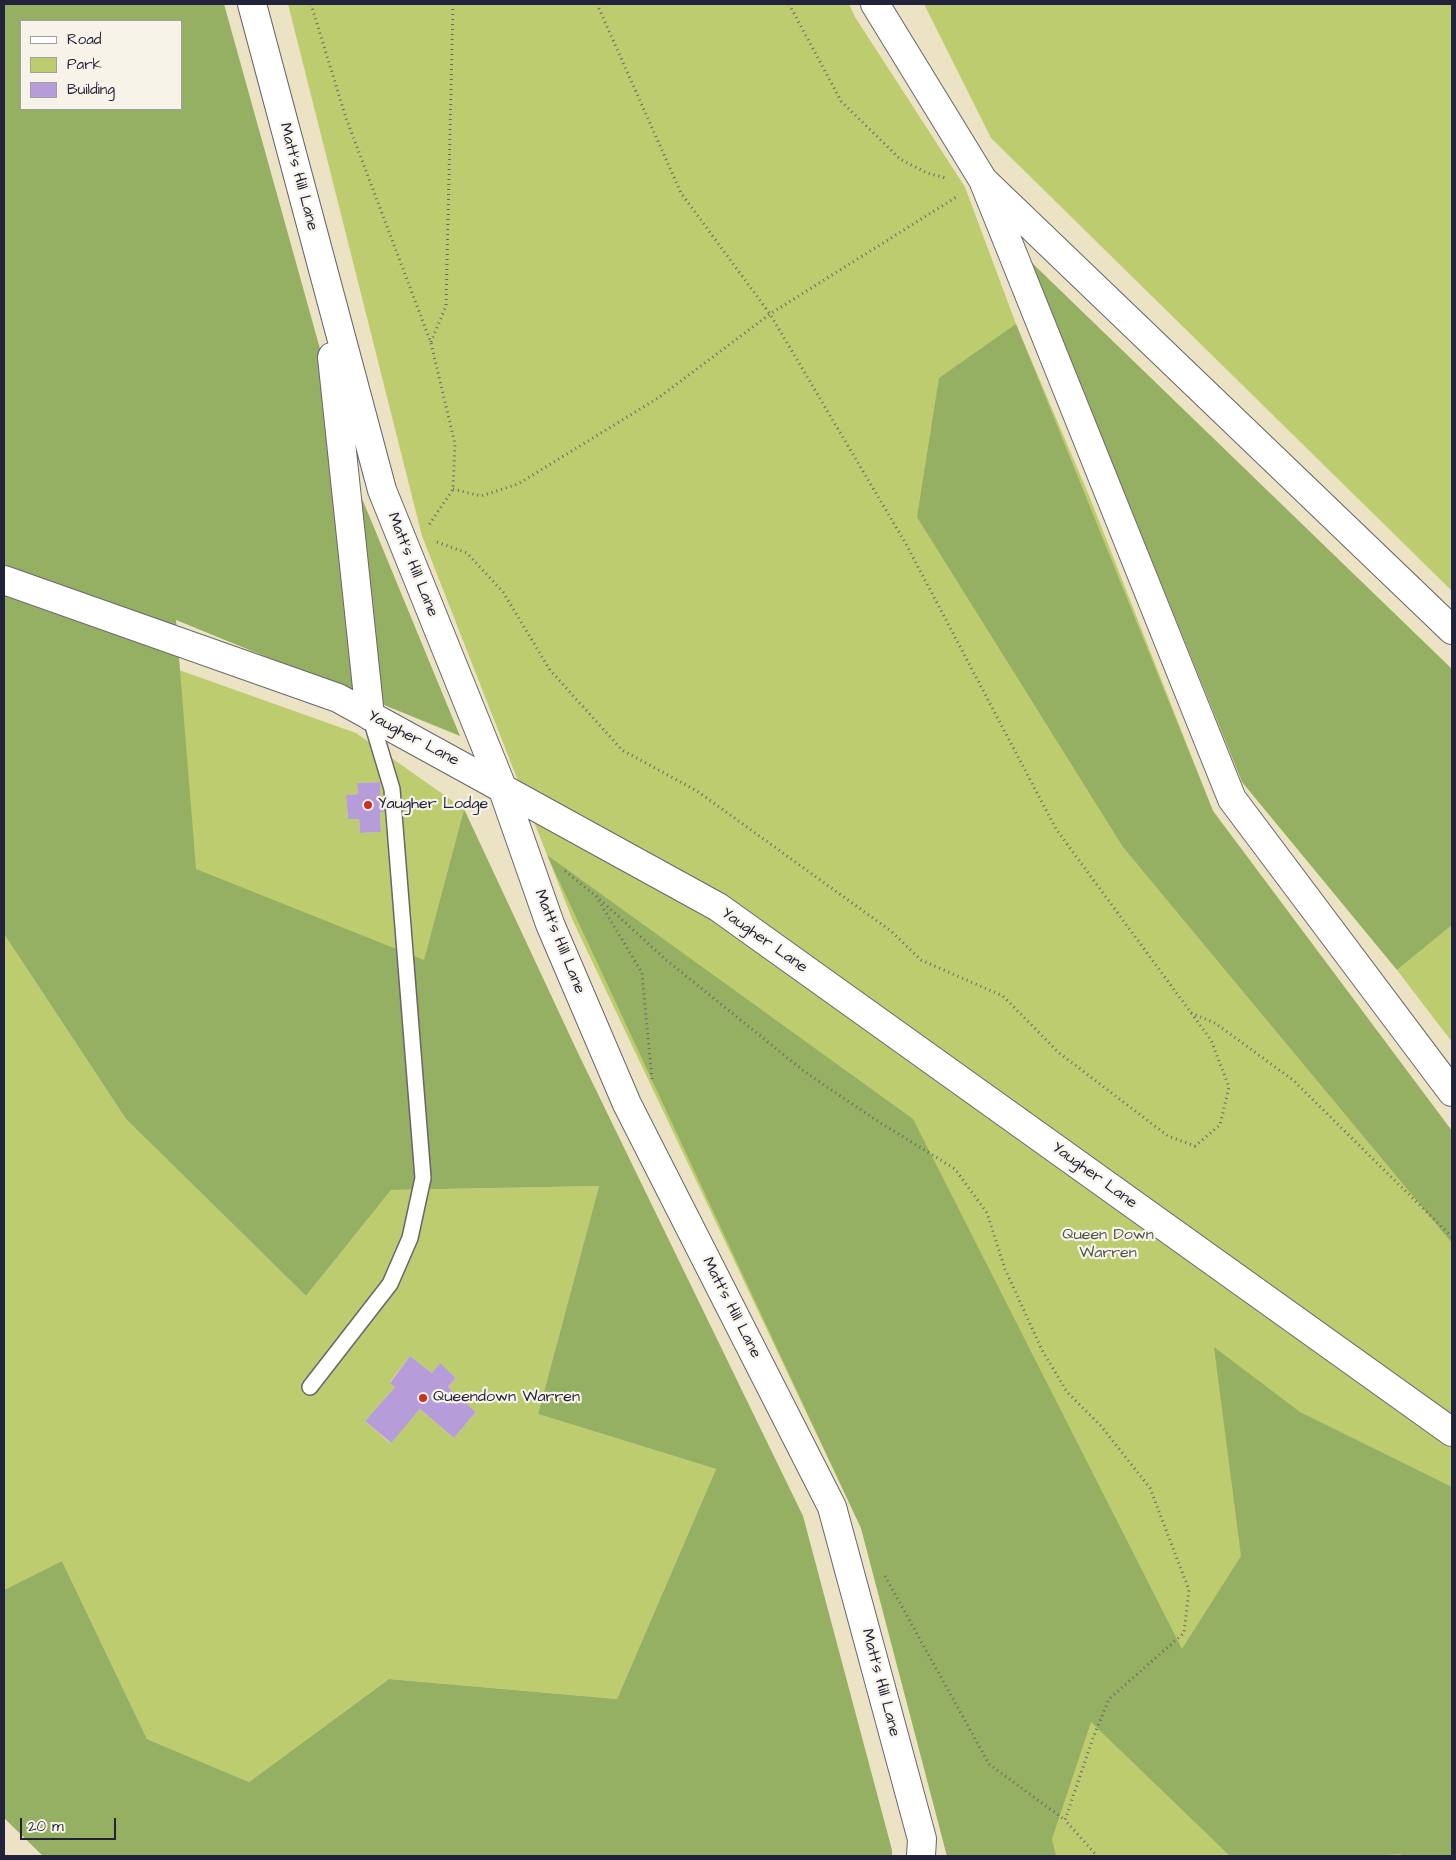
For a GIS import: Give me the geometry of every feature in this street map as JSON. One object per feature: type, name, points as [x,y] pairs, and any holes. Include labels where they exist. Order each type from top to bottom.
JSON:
[{"type":"street","name":"Matt's Hill Lane","points":[[252,4],[382,490],[502,787],[550,924],[627,1104],[832,1507],[922,1839],[921,1856]]},
{"type":"street","points":[[875,4],[983,180],[1232,799],[1452,1092]]},
{"type":"street","points":[[983,180],[1452,630]]},
{"type":"street","points":[[324,272],[370,716]]},
{"type":"street","name":"Yaugher Lane","points":[[4,580],[338,698],[718,908],[1452,1432]]},
{"type":"lane","points":[[310,1387],[390,1284],[410,1238],[423,1178],[392,789],[370,716]]},
{"type":"path","points":[[312,4],[346,118],[430,343],[455,444],[453,488],[427,528]]},
{"type":"path","points":[[430,343],[446,306],[454,4]]},
{"type":"path","points":[[431,540],[467,553],[504,592],[550,670],[622,750],[697,791],[891,931],[921,960],[1003,996],[1066,1058],[1168,1136],[1195,1146],[1220,1125],[1230,1087],[1211,1040],[1056,829],[906,544],[770,314],[681,193],[597,4]]},
{"type":"path","points":[[789,4],[841,101],[900,159],[927,173],[951,179]]},
{"type":"path","points":[[453,488],[481,496],[518,484],[658,398],[770,314],[959,196]]},
{"type":"path","points":[[596,896],[665,959],[805,1072],[876,1120],[955,1169],[987,1213],[1005,1269],[1042,1350],[1067,1392],[1101,1426],[1150,1488],[1190,1590],[1184,1633],[1109,1699],[1093,1738],[1065,1820],[1097,1856]]},
{"type":"path","points":[[1191,1012],[1215,1023],[1293,1080],[1452,1237]]},
{"type":"green space","points":[[4,4],[224,4],[361,496],[460,736],[176,620],[196,869],[424,960],[464,809],[578,1053],[803,1516],[892,1850],[892,1856],[43,1856],[4,1818],[4,1590],[62,1561],[147,1739],[249,1782],[389,1679],[617,1699],[716,1469],[538,1414],[599,1186],[391,1190],[306,1296],[126,1119],[4,934]]},
{"type":"green space","name":"Queen Down Warren","points":[[288,4],[849,4],[855,17],[965,187],[1016,324],[1090,498],[1213,811],[1452,1131],[1452,1856],[947,1856],[861,1528],[573,921],[422,536]]},
{"type":"green space","points":[[924,4],[1452,4],[1452,591],[991,138]]},
{"type":"green space","points":[[1030,261],[1452,669],[1452,925],[1397,970],[1242,782]]},
{"type":"green space","points":[[1016,324],[1213,811],[1452,1131],[1452,1243],[1123,847],[917,517],[939,378]]},
{"type":"green space","points":[[179,670],[356,733],[464,809],[424,961],[193,872]],"holes":[[[380,782],[380,798],[388,798],[389,812],[380,812],[381,832],[360,833],[359,819],[348,819],[346,795],[358,794],[357,783]]]},
{"type":"green space","points":[[547,855],[913,1119],[1182,1649],[1241,1556],[1214,1347],[1300,1412],[1452,1487],[1452,1856],[1401,1856],[1401,1854],[1371,1856],[1230,1856],[1091,1722],[1052,1839],[1056,1856],[947,1856],[861,1528]]},
{"type":"green space","points":[[1452,925],[1452,1042],[1397,970]]},
{"type":"green space","points":[[4,934],[126,1119],[306,1296],[391,1190],[599,1186],[538,1414],[716,1469],[617,1699],[389,1679],[249,1782],[147,1739],[62,1561],[4,1590]],"holes":[[[410,1356],[432,1373],[440,1364],[456,1378],[448,1387],[476,1412],[454,1438],[420,1409],[390,1443],[365,1421],[395,1387],[390,1382]]]},
{"type":"building","name":"Yaugher Lodge","points":[[380,782],[380,798],[388,798],[389,812],[380,812],[381,832],[360,833],[359,819],[348,819],[346,795],[358,794],[357,783]]},
{"type":"building","name":"Queendown Warren","points":[[410,1356],[432,1373],[440,1363],[456,1378],[448,1387],[476,1412],[454,1438],[420,1409],[391,1443],[365,1421],[395,1387],[390,1383]]},
{"type":"place","name":"Yaugher Lodge","points":[[368,805]]},
{"type":"place","name":"Queendown Warren","points":[[423,1398]]}]
